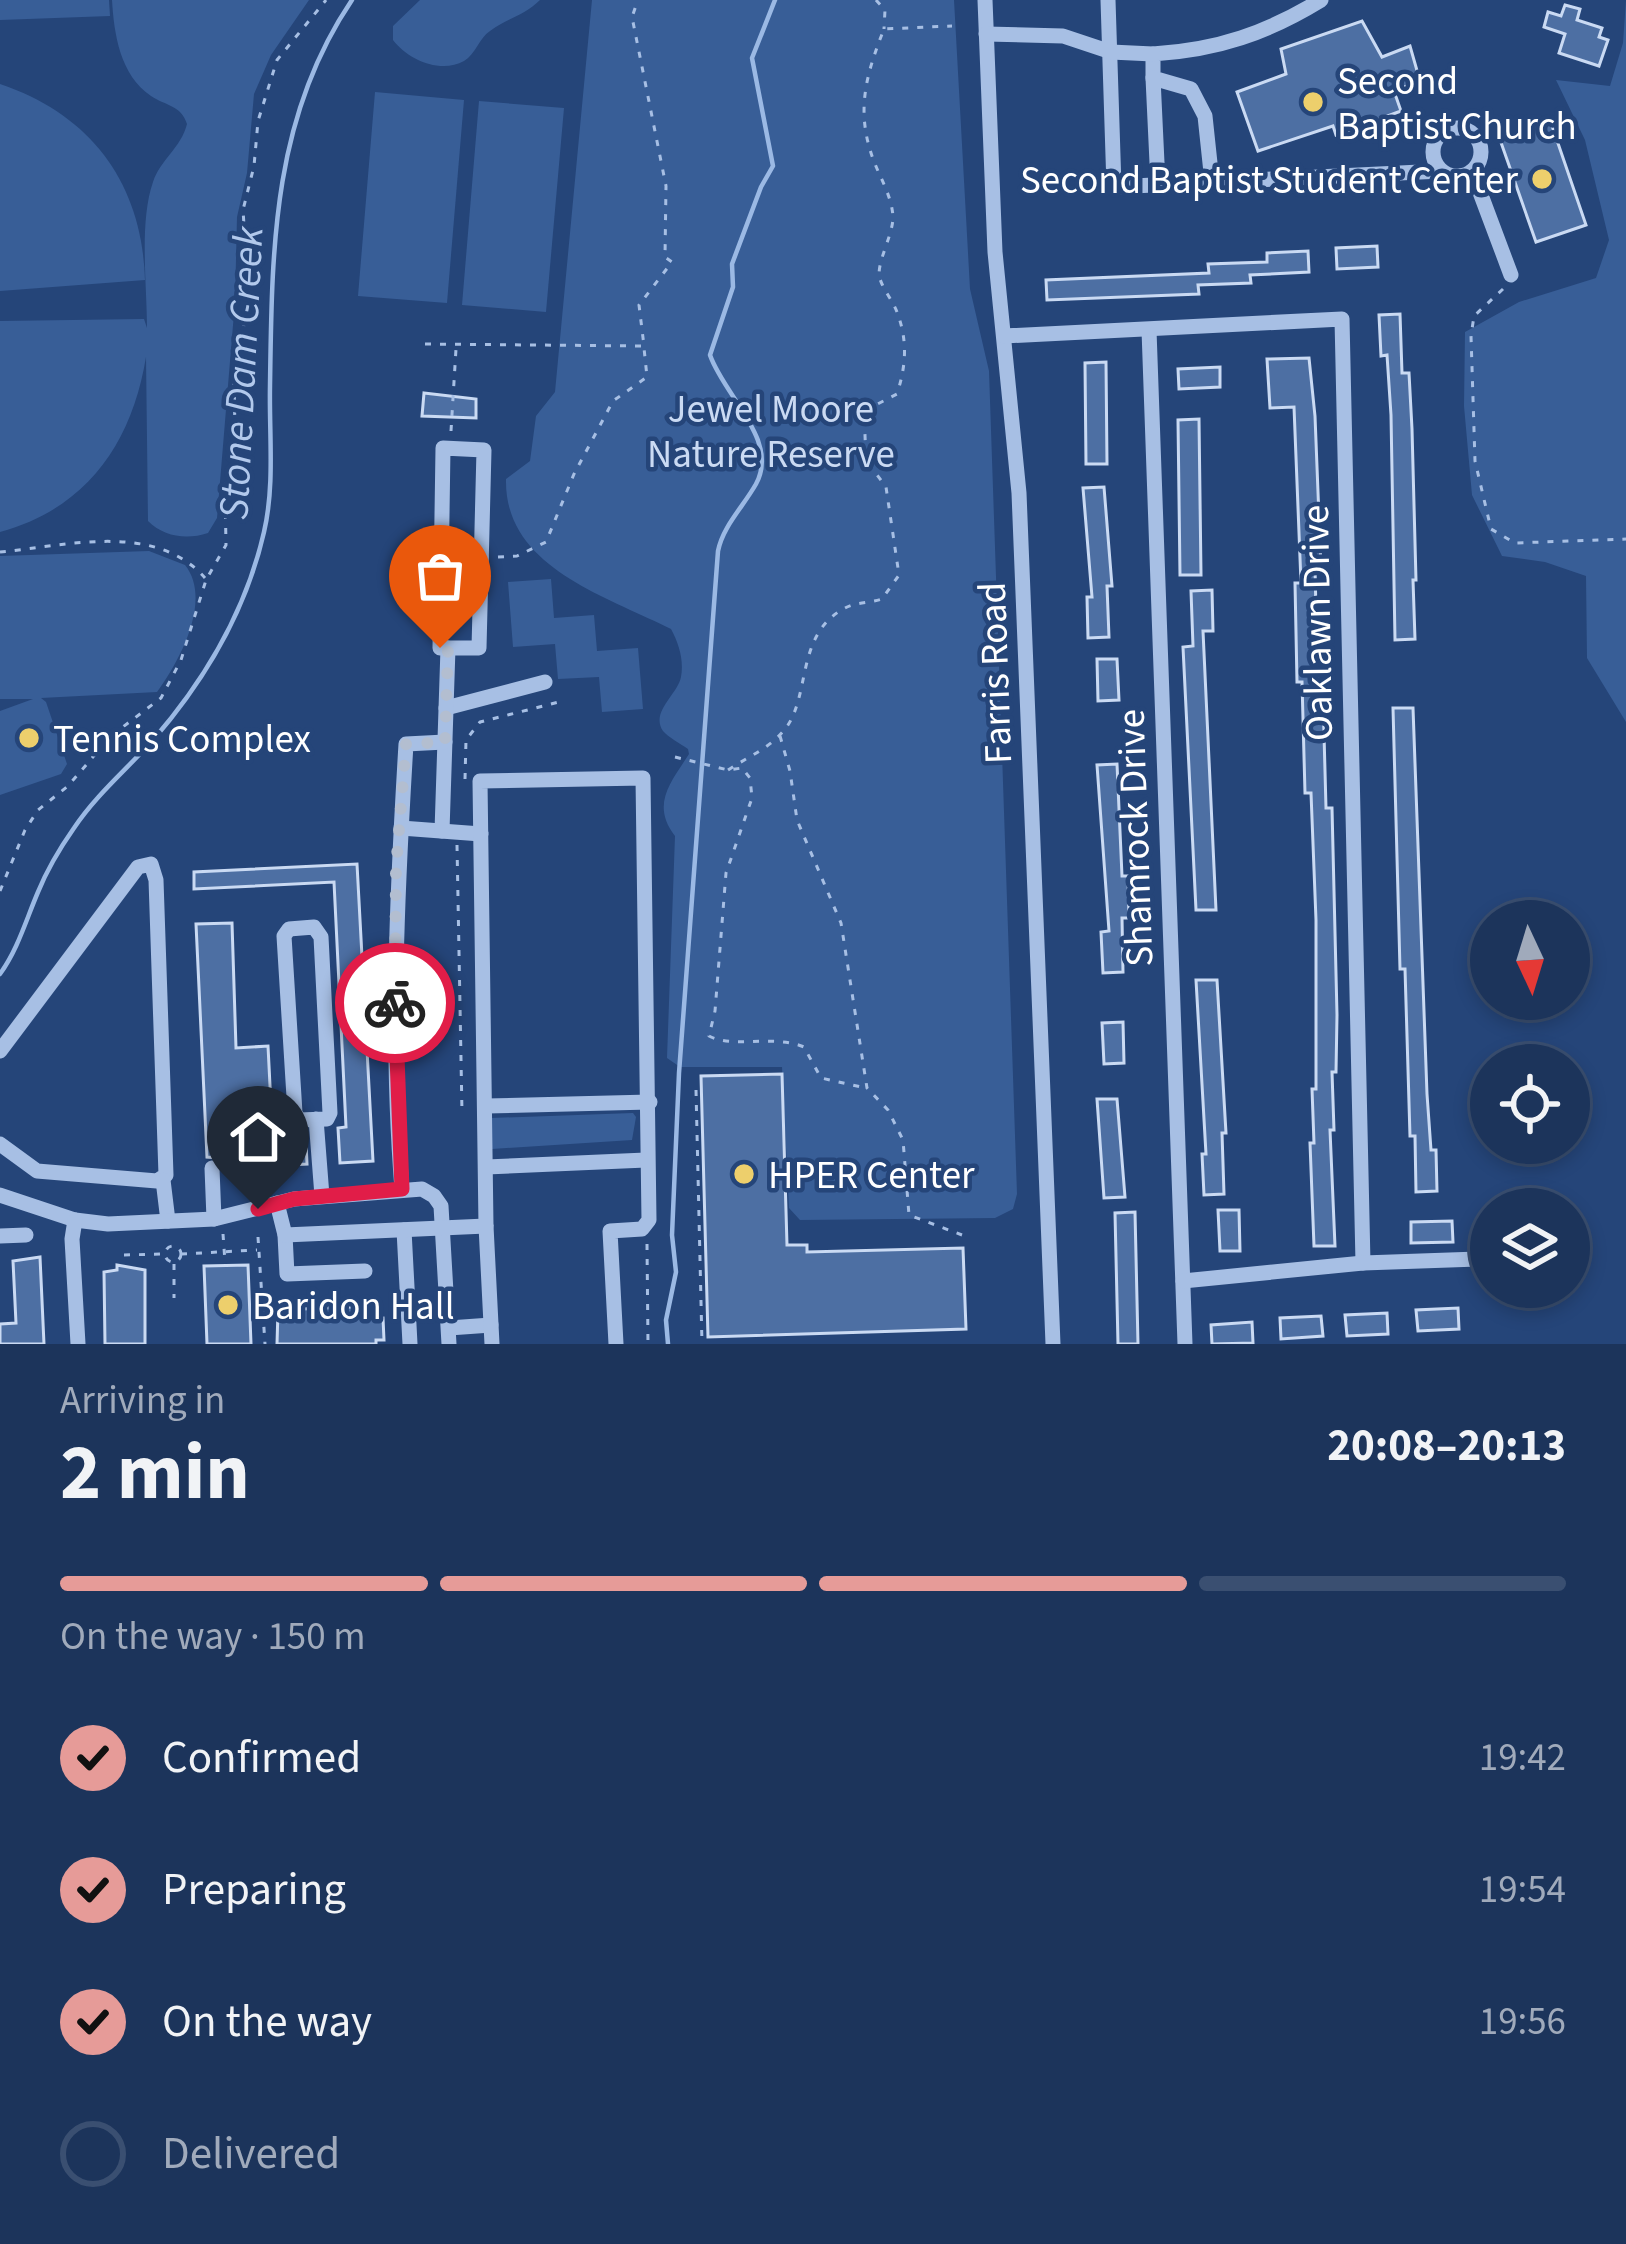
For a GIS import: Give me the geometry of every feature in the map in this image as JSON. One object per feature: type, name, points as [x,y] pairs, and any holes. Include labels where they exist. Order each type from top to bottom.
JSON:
[{"type":"street","name":"Farris Road","points":[[985,0],[995,252],[1019,494],[1053,1344]]},
{"type":"street","points":[[1108,0],[1114,187],[1442,171],[1454,176],[1472,171],[1480,162],[1481,146],[1473,134],[1459,128],[1444,132],[1434,145],[1434,161],[1442,171]]},
{"type":"street","points":[[986,34],[1064,36],[1111,52],[1196,51],[1238,42],[1322,0]]},
{"type":"street","points":[[1154,54],[1158,184]]},
{"type":"street","points":[[1153,78],[1190,89],[1205,116],[1212,182]]},
{"type":"street","points":[[1472,171],[1511,275]]},
{"type":"street","name":"Oaklawn Drive","points":[[1004,336],[1342,319],[1363,1263]]},
{"type":"street","name":"Shamrock Drive","points":[[1149,330],[1185,1344]]},
{"type":"street","points":[[442,448],[484,450],[490,557],[479,648],[440,648],[442,448]]},
{"type":"street","points":[[440,556],[490,557]]},
{"type":"street","points":[[442,831],[448,648]]},
{"type":"street","points":[[446,708],[545,682]]},
{"type":"street","points":[[402,1189],[394,1013],[396,868],[406,744],[445,742]]},
{"type":"street","points":[[492,1344],[480,781],[643,778],[650,1102],[647,1224],[642,1229],[610,1231],[616,1344]]},
{"type":"street","points":[[401,828],[481,834]]},
{"type":"street","points":[[0,1051],[139,867],[151,864],[157,901],[163,1180],[170,1228]]},
{"type":"street","points":[[314,927],[321,937],[330,1115],[316,1119],[295,1116],[284,939],[290,929],[314,927]]},
{"type":"street","points":[[486,1106],[650,1102]]},
{"type":"street","points":[[316,1119],[322,1196]]},
{"type":"street","points":[[0,1144],[37,1171],[163,1180]]},
{"type":"street","points":[[486,1166],[646,1160]]},
{"type":"street","points":[[212,1168],[218,1222]]},
{"type":"street","points":[[0,1195],[75,1220],[170,1228],[218,1222],[277,1203],[322,1196],[422,1190],[441,1206],[449,1336],[491,1325]]},
{"type":"street","points":[[277,1203],[287,1274],[365,1271]]},
{"type":"street","points":[[75,1220],[78,1344]]},
{"type":"street","points":[[285,1235],[486,1226]]},
{"type":"street","points":[[404,1230],[410,1344]]},
{"type":"street","points":[[0,1236],[26,1235]]},
{"type":"street","points":[[1183,1281],[1363,1263],[1470,1258]]},
{"type":"path","points":[[0,891],[38,810],[68,786],[111,736],[161,698],[182,660],[206,580],[228,538],[225,490],[235,433],[234,374],[249,301],[243,210],[258,121],[277,59],[326,0]]},
{"type":"path","points":[[490,557],[517,556],[546,542],[574,474],[613,401],[647,377],[639,305],[672,262],[664,256],[666,186],[632,17],[638,0]]},
{"type":"path","points":[[728,770],[760,752],[788,724],[814,643],[832,618],[848,606],[881,598],[899,575],[886,487],[866,460],[864,429],[864,411],[897,394],[907,364],[898,315],[880,280],[879,267],[889,248],[893,223],[892,202],[862,119],[866,77],[884,29],[885,10],[876,0]]},
{"type":"path","points":[[884,29],[952,26]]},
{"type":"path","points":[[1511,275],[1499,294],[1474,316],[1471,336],[1475,461],[1491,530],[1514,543],[1626,538]]},
{"type":"path","points":[[425,344],[644,346]]},
{"type":"path","points":[[451,431],[456,346]]},
{"type":"path","points":[[441,394],[453,394]]},
{"type":"path","points":[[452,409],[461,408]]},
{"type":"path","points":[[0,552],[136,542],[176,554],[206,580]]},
{"type":"path","points":[[465,782],[466,740],[480,722],[559,702]]},
{"type":"path","points":[[779,732],[797,820],[841,923],[867,1088]]},
{"type":"path","points":[[675,757],[728,770],[742,768],[752,798],[726,873],[709,1036],[719,1041],[785,1039],[804,1047],[821,1078],[867,1088],[888,1110],[903,1139],[908,1216],[962,1235]]},
{"type":"path","points":[[457,843],[462,1113]]},
{"type":"path","points":[[696,1090],[702,1344]]},
{"type":"path","points":[[218,1222],[225,1262]]},
{"type":"path","points":[[170,1228],[173,1246],[181,1254]]},
{"type":"path","points":[[258,1237],[265,1344]]},
{"type":"path","points":[[646,1239],[648,1344]]},
{"type":"path","points":[[124,1255],[166,1254],[173,1246]]},
{"type":"path","points":[[173,1262],[181,1254],[259,1250]]},
{"type":"path","points":[[166,1254],[173,1262],[174,1298]]},
{"type":"green space","points":[[0,0],[109,0],[110,16],[0,20]]},
{"type":"green space","points":[[112,0],[309,0],[271,55],[254,94],[247,173],[237,217],[217,518],[208,533],[192,536],[168,534],[148,521],[146,357],[130,417],[101,467],[58,506],[0,532],[0,321],[144,319],[147,328],[149,198],[156,174],[187,124],[177,109],[151,96],[132,77],[117,40]]},
{"type":"green space","points":[[420,0],[540,0],[486,34],[464,61],[445,66],[416,59],[393,40],[393,26]]},
{"type":"green space","name":"Jewel Moore Nature Reserve","points":[[592,0],[954,0],[970,289],[989,371],[1017,1194],[1013,1209],[995,1218],[800,1220],[789,1208],[782,1067],[680,1067],[667,1058],[675,836],[664,803],[689,754],[663,731],[660,717],[681,677],[678,646],[671,629],[563,575],[540,556],[522,535],[510,509],[506,479],[530,461],[536,416],[555,392]]},
{"type":"green space","points":[[1626,0],[1626,722],[1587,658],[1586,576],[1545,562],[1502,556],[1472,495],[1464,406],[1465,332],[1519,302],[1596,278],[1609,240],[1585,140],[1556,80],[1610,86],[1623,43]]},
{"type":"green space","points":[[0,84],[61,114],[106,158],[134,213],[145,280],[0,291]]},
{"type":"green space","points":[[375,92],[464,100],[447,303],[358,296]]},
{"type":"green space","points":[[479,101],[564,108],[546,312],[462,305]]},
{"type":"green space","points":[[149,551],[185,565],[196,595],[190,630],[166,679],[157,692],[41,698],[67,764],[61,774],[0,795],[0,711],[33,699],[0,699],[0,556]]},
{"type":"green space","points":[[551,579],[554,618],[594,615],[597,651],[638,648],[643,709],[602,712],[599,677],[558,679],[555,644],[513,647],[508,582]]},
{"type":"green space","points":[[633,1113],[632,1140],[492,1149],[491,1118]]},
{"type":"building","points":[[1565,5],[1580,9],[1577,20],[1602,28],[1599,37],[1608,40],[1599,66],[1559,53],[1565,34],[1544,27],[1548,12],[1561,16]]},
{"type":"building","points":[[1362,21],[1382,57],[1410,46],[1420,81],[1394,91],[1401,111],[1336,135],[1333,126],[1258,151],[1237,92],[1286,74],[1281,49]]},
{"type":"building","name":"Second Baptist Student Center","points":[[1549,117],[1586,225],[1536,242],[1498,134]]},
{"type":"building","points":[[1377,246],[1378,267],[1337,269],[1336,248]]},
{"type":"building","points":[[1308,251],[1309,272],[1250,275],[1251,283],[1198,285],[1199,294],[1047,300],[1046,280],[1209,273],[1208,264],[1267,262],[1267,253]]},
{"type":"building","points":[[1400,314],[1402,373],[1409,373],[1416,580],[1415,639],[1395,640],[1391,415],[1379,315]]},
{"type":"building","points":[[1309,358],[1321,568],[1315,568],[1318,697],[1323,697],[1326,808],[1332,808],[1337,1015],[1334,1130],[1330,1130],[1335,1246],[1314,1246],[1310,1143],[1314,1143],[1312,1089],[1316,1089],[1316,920],[1311,793],[1305,793],[1302,682],[1297,682],[1295,583],[1301,583],[1294,407],[1270,408],[1267,359]]},
{"type":"building","points":[[1106,362],[1107,464],[1086,464],[1085,363]]},
{"type":"building","points":[[1220,367],[1220,387],[1179,389],[1178,369]]},
{"type":"building","points":[[424,393],[476,399],[476,418],[422,416]]},
{"type":"building","points":[[1199,419],[1201,575],[1180,575],[1178,420]]},
{"type":"building","points":[[1104,487],[1112,586],[1107,586],[1109,637],[1088,638],[1087,597],[1092,597],[1083,488]]},
{"type":"building","points":[[1212,590],[1213,631],[1203,631],[1216,910],[1196,910],[1183,647],[1193,646],[1191,591]]},
{"type":"building","points":[[1097,659],[1117,659],[1119,700],[1098,701]]},
{"type":"building","points":[[1393,708],[1413,708],[1427,1094],[1437,1191],[1416,1192],[1415,1136],[1410,1136]]},
{"type":"building","points":[[1117,764],[1122,876],[1128,876],[1129,918],[1122,918],[1123,972],[1103,973],[1101,932],[1109,931],[1097,765]]},
{"type":"building","points":[[357,864],[373,1161],[340,1163],[338,1128],[346,1127],[334,882],[194,889],[194,872]]},
{"type":"building","points":[[232,923],[236,1048],[268,1046],[273,1145],[306,1142],[307,1164],[224,1168],[219,1158],[207,1157],[196,924]]},
{"type":"building","points":[[1196,980],[1217,980],[1226,1133],[1222,1133],[1224,1194],[1204,1195]]},
{"type":"building","points":[[1123,1022],[1124,1063],[1104,1064],[1102,1023]]},
{"type":"building","name":"HPER Center","points":[[782,1074],[787,1245],[807,1245],[807,1252],[963,1248],[966,1329],[708,1337],[701,1076]]},
{"type":"building","points":[[1097,1099],[1117,1099],[1125,1197],[1104,1198]]},
{"type":"building","points":[[1218,1210],[1239,1210],[1240,1251],[1220,1251]]},
{"type":"building","points":[[1135,1212],[1138,1344],[1118,1344],[1115,1213]]},
{"type":"building","points":[[1452,1221],[1453,1242],[1411,1243],[1411,1222]]},
{"type":"building","points":[[40,1257],[44,1344],[0,1344],[0,1324],[16,1323],[13,1261]]},
{"type":"building","name":"Baridon Hall","points":[[117,1265],[145,1270],[145,1344],[105,1344],[104,1272],[117,1270]]},
{"type":"building","name":"Baridon Hall","points":[[248,1265],[251,1344],[207,1344],[204,1266]]},
{"type":"building","points":[[375,1306],[376,1318],[383,1318],[384,1340],[376,1344],[277,1344],[278,1310]]},
{"type":"building","points":[[1458,1308],[1459,1329],[1418,1331],[1416,1310]]},
{"type":"building","points":[[1387,1313],[1388,1334],[1347,1336],[1345,1315]]},
{"type":"building","points":[[1321,1316],[1323,1336],[1281,1339],[1280,1318]]},
{"type":"building","points":[[1252,1322],[1253,1343],[1212,1344],[1211,1325]]},
{"type":"waterway","name":"Stone Dam Creek","points":[[0,974],[64,843],[92,804],[190,693],[246,589],[264,532],[269,496],[272,284],[282,186],[306,91],[352,0]]},
{"type":"waterway","points":[[668,1344],[666,1320],[676,1272],[672,1235],[679,1073],[718,551],[761,468],[756,435],[710,355],[733,287],[732,264],[773,166],[752,58],[775,0]]},
{"type":"way so far","points":[[395,1003],[396,868],[406,744],[445,742],[448,648],[440,648]]},
{"type":"place","name":"Second Baptist Church","points":[[1313,102]]},
{"type":"place","name":"Second Baptist Student Center","points":[[1542,179]]},
{"type":"place","name":"Tennis Complex","points":[[29,738]]},
{"type":"place","name":"HPER Center","points":[[744,1174]]},
{"type":"place","name":"Baridon Hall","points":[[228,1305]]},
{"type":"route","points":[[258,1209],[294,1199],[402,1189],[395,1003]]}]
